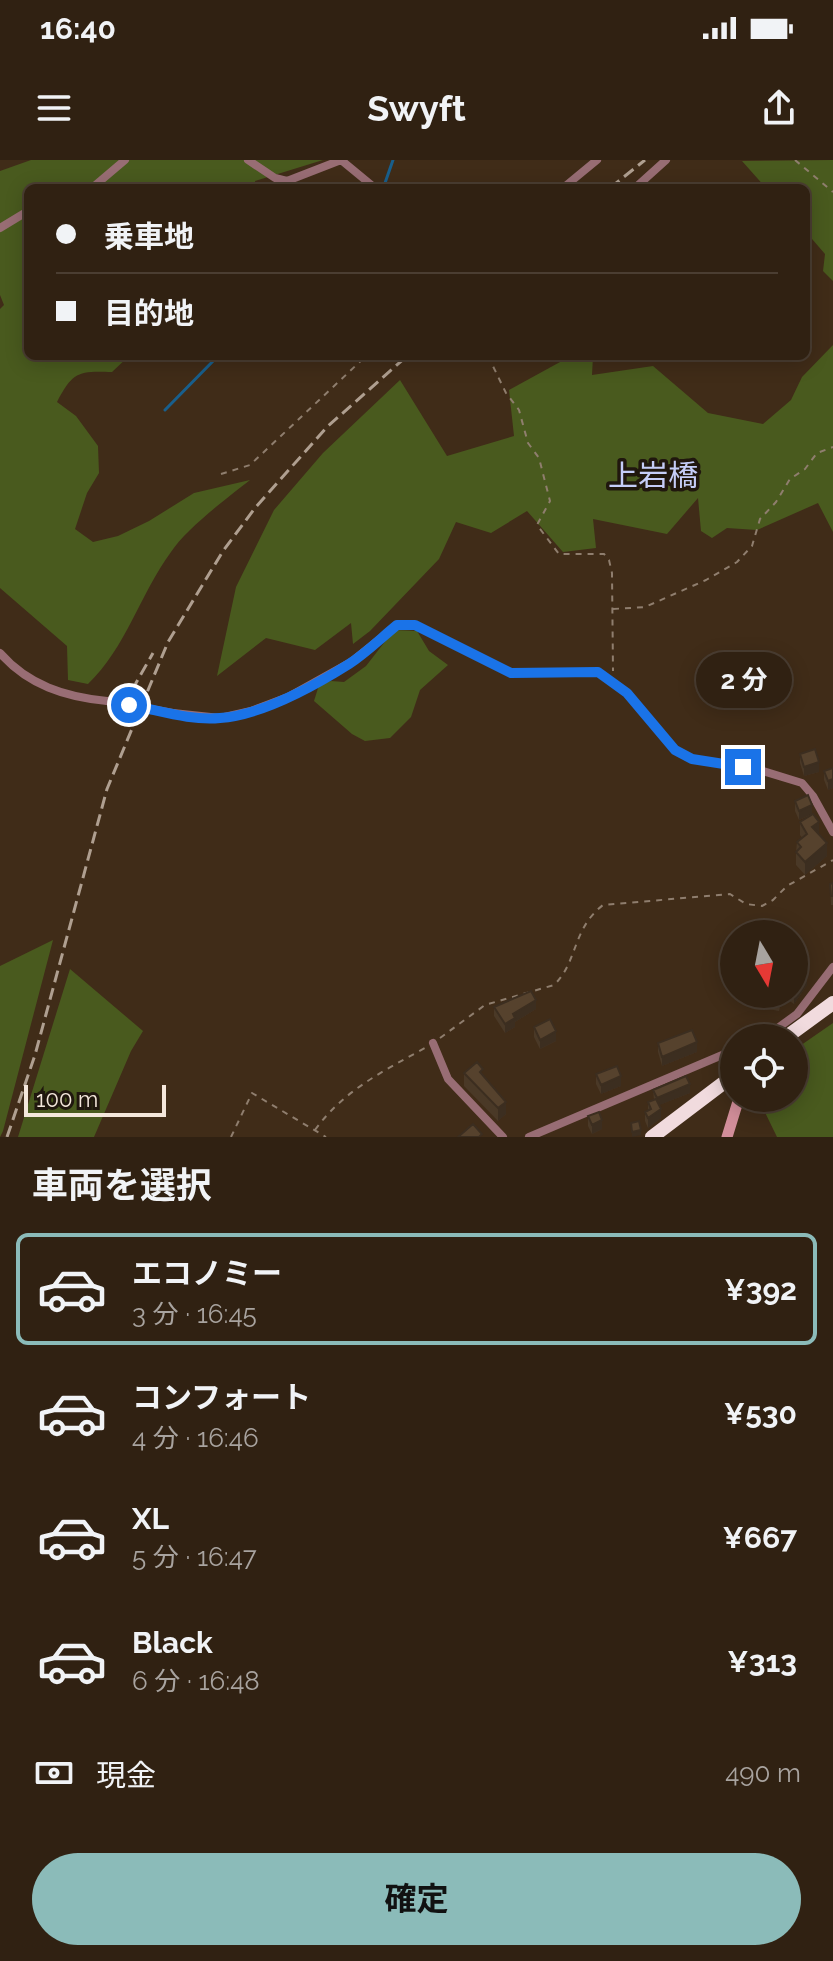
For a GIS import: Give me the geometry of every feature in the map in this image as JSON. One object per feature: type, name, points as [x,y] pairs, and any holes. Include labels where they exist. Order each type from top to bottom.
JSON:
[{"type":"highway","points":[[804,1024],[833,1003]]},
{"type":"highway","points":[[652,1137],[720,1086]]},
{"type":"street","points":[[97,184],[125,160]]},
{"type":"street","points":[[248,160],[275,178],[287,181],[341,160],[370,184]]},
{"type":"street","points":[[568,184],[597,160]]},
{"type":"street","points":[[639,184],[666,160]]},
{"type":"street","points":[[0,228],[24,213]]},
{"type":"street","points":[[0,653],[14,669],[45,688],[173,713],[220,718],[288,697],[351,662],[397,625],[415,625],[511,673],[598,672],[612,680],[634,701],[675,750],[692,759],[753,768],[802,783],[833,832]]},
{"type":"street","points":[[784,1024],[797,1014],[833,967]]},
{"type":"street","points":[[433,1043],[448,1079],[503,1137]]},
{"type":"street","points":[[529,1137],[720,1056]]},
{"type":"street","points":[[727,1137],[735,1112]]},
{"type":"path","points":[[795,160],[833,192]]},
{"type":"path","points":[[221,474],[250,465],[362,360]]},
{"type":"path","points":[[490,360],[506,393],[519,410],[528,443],[539,458],[550,501],[537,525],[559,554],[604,554],[609,560],[612,573],[612,680]]},
{"type":"path","points":[[612,609],[645,607],[706,580],[737,562],[752,546],[760,519],[776,502],[790,479],[805,469],[817,453],[833,447]]},
{"type":"path","points":[[315,1130],[329,1110],[346,1095],[433,1043],[485,1005],[554,985],[567,966],[576,938],[592,914],[603,905],[730,894],[746,904],[762,906],[787,886],[833,860]]},
{"type":"path","points":[[231,1137],[252,1093],[326,1137]]},
{"type":"green space","points":[[31,160],[323,160],[255,181],[255,184],[24,184],[24,360],[125,360],[112,372],[78,375],[57,402],[76,416],[98,446],[99,473],[87,493],[75,529],[93,542],[118,536],[194,493],[250,480],[178,543],[160,568],[113,654],[88,684],[68,680],[67,646],[0,588],[0,309],[4,305],[0,295],[0,171]]},
{"type":"green space","points":[[833,160],[833,281],[823,271],[825,254],[810,237],[810,184],[762,184],[742,161]]},
{"type":"green space","points":[[833,345],[833,532],[818,503],[757,530],[727,528],[712,538],[701,531],[698,498],[667,534],[593,519],[596,548],[563,552],[527,511],[491,533],[456,522],[439,559],[370,631],[353,644],[351,623],[315,650],[266,638],[217,676],[236,587],[274,510],[323,453],[400,380],[447,456],[514,436],[509,390],[564,360],[593,360],[592,375],[653,366],[708,413],[763,424],[791,400],[802,377]]},
{"type":"green space","points":[[394,630],[417,631],[429,651],[448,665],[420,690],[411,717],[390,738],[365,741],[352,734],[314,701],[319,685],[331,681],[344,682],[366,666]]},
{"type":"green space","points":[[53,940],[3,1131],[0,1137],[0,966]]},
{"type":"green space","points":[[70,969],[143,1031],[131,1051],[94,1137],[18,1137]]},
{"type":"green space","points":[[833,1023],[833,1137],[777,1137],[765,1112],[808,1112],[808,1040]]},
{"type":"building","points":[[815,749],[819,762],[804,767],[800,754]]},
{"type":"building","points":[[833,768],[833,779],[828,781],[824,771]]},
{"type":"building","points":[[808,795],[812,805],[799,811],[795,801]]},
{"type":"building","points":[[813,814],[819,822],[812,827],[827,843],[805,862],[796,852],[801,847],[797,842],[807,834],[800,822]]},
{"type":"building","points":[[531,991],[536,1000],[513,1014],[515,1018],[505,1024],[494,1007]]},
{"type":"building","points":[[550,1019],[556,1031],[540,1040],[534,1027]]},
{"type":"building","points":[[692,1030],[697,1042],[662,1057],[658,1043]]},
{"type":"building","points":[[477,1062],[483,1069],[480,1072],[506,1102],[498,1108],[464,1073]]},
{"type":"building","points":[[617,1066],[621,1076],[601,1085],[596,1074]]},
{"type":"building","points":[[686,1076],[690,1084],[657,1098],[653,1090]]},
{"type":"building","points":[[656,1099],[661,1109],[648,1118],[645,1112],[651,1109],[648,1102]]},
{"type":"building","points":[[599,1112],[602,1120],[592,1125],[588,1116]]},
{"type":"building","points":[[639,1121],[641,1130],[632,1132],[631,1123]]},
{"type":"building","points":[[473,1124],[482,1134],[479,1137],[458,1137]]},
{"type":"waterway","points":[[384,184],[393,160]]},
{"type":"waterway","points":[[165,410],[214,360]]},
{"type":"railway","points":[[615,184],[645,160]]},
{"type":"railway","points":[[7,1137],[35,1055],[107,789],[168,642],[223,551],[255,508],[327,427],[402,360]]},
{"type":"railway","points":[[121,725],[136,683],[153,653]]},
{"type":"district","name":"上岩橋","points":[[653,475]]},
{"type":"route","points":[[129,705],[187,716],[220,718],[251,711],[288,697],[351,662],[397,625],[415,625],[511,673],[598,672],[627,693],[675,750],[692,759],[743,767]]}]
